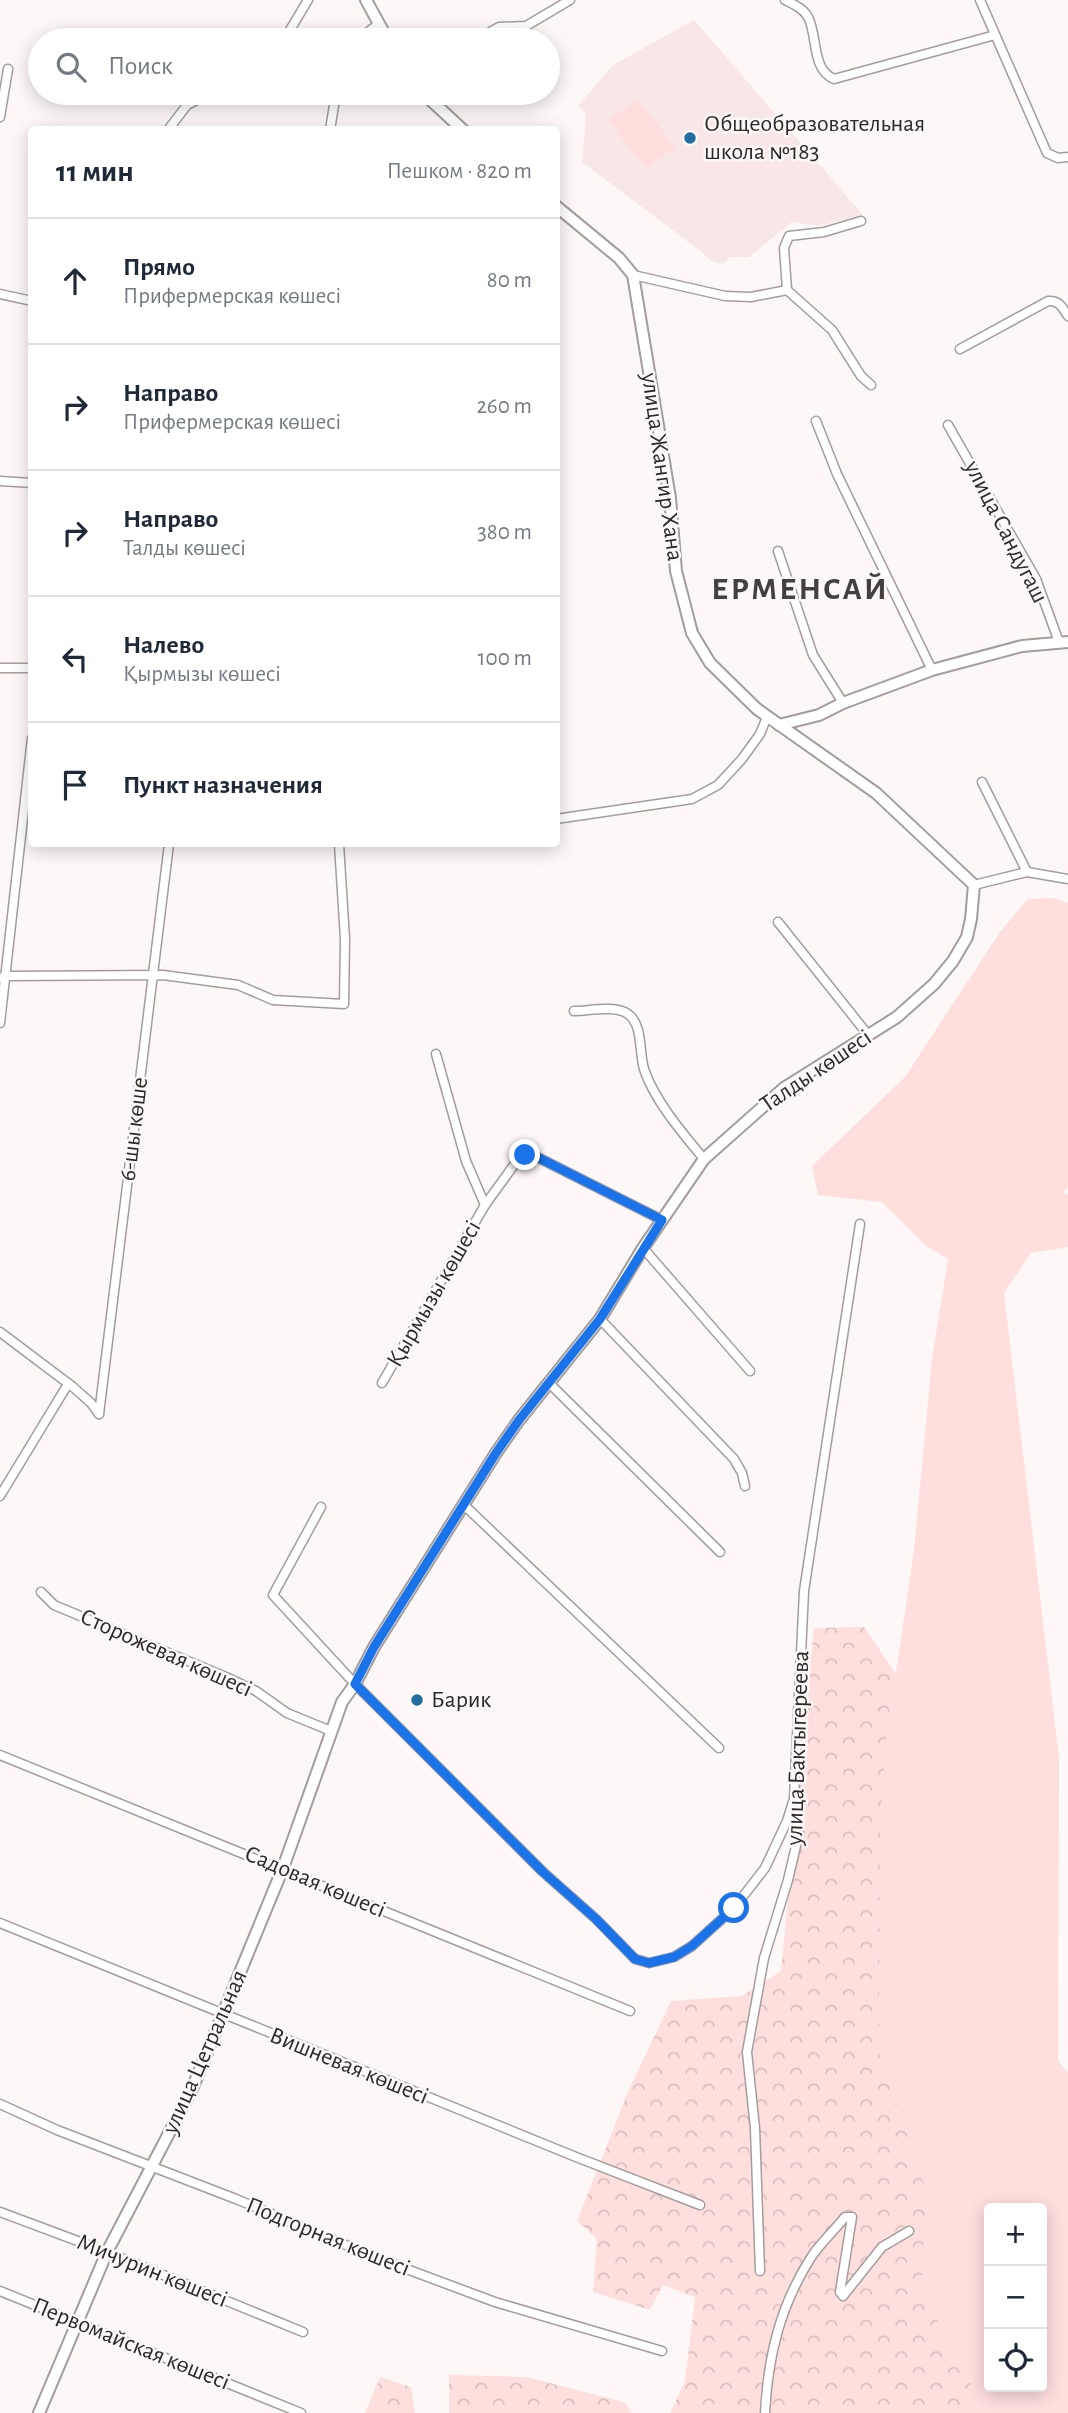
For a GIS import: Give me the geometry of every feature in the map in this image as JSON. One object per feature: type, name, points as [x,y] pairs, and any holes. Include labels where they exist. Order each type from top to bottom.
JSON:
[{"type":"street","points":[[291,28],[308,0]]},
{"type":"street","points":[[366,0],[380,28]]},
{"type":"street","points":[[497,28],[526,26],[570,0]]},
{"type":"street","points":[[785,0],[798,6],[808,17],[822,68],[827,76],[834,79],[995,35]]},
{"type":"street","points":[[980,0],[1046,152],[1058,158],[1068,157]]},
{"type":"street","points":[[373,28],[378,24]]},
{"type":"street","points":[[0,117],[8,69]]},
{"type":"street","points":[[171,126],[187,105]]},
{"type":"street","points":[[331,126],[334,105]]},
{"type":"street","points":[[436,105],[459,126]]},
{"type":"street","points":[[560,209],[619,258],[633,275],[725,296],[751,297],[787,290]]},
{"type":"street","points":[[861,221],[824,232],[789,236],[784,248],[787,290],[832,330],[861,376],[870,385]]},
{"type":"street","name":"улица Жангир Хана","points":[[633,275],[670,498],[676,571],[692,633],[710,663],[767,717],[876,793],[974,884]]},
{"type":"street","points":[[0,294],[28,300]]},
{"type":"street","points":[[960,349],[1048,300],[1055,300],[1068,316]]},
{"type":"street","points":[[816,421],[837,474],[932,670]]},
{"type":"street","name":"улица Сандугаш","points":[[948,425],[1036,579],[1063,642]]},
{"type":"street","points":[[0,481],[28,483]]},
{"type":"street","points":[[778,551],[813,655],[843,703]]},
{"type":"street","points":[[779,725],[819,715],[843,703],[932,670],[1022,646],[1063,642]]},
{"type":"street","points":[[0,668],[28,668]]},
{"type":"street","points":[[560,818],[692,799],[718,785],[743,759],[760,734],[767,717]]},
{"type":"street","points":[[0,1023],[28,770]]},
{"type":"street","points":[[982,782],[1027,872]]},
{"type":"street","name":"6-шы көше","points":[[68,1384],[99,1413],[169,847]]},
{"type":"street","points":[[3,977],[178,976],[238,985],[274,1000],[344,1004],[345,939],[339,847]]},
{"type":"street","points":[[974,884],[1027,872],[1068,879]]},
{"type":"street","name":"Талды көшесі","points":[[355,1684],[374,1647],[496,1453],[600,1319],[643,1248],[704,1159],[784,1088],[897,1017],[924,992],[953,961],[967,937],[974,884]]},
{"type":"street","points":[[778,922],[869,1036]]},
{"type":"street","points":[[574,1012],[614,1009],[626,1012],[635,1020],[644,1070],[675,1126],[704,1159]]},
{"type":"street","name":"Қырмызы көшесі","points":[[436,1054],[466,1161],[485,1205]]},
{"type":"street","name":"Қырмызы көшесі","points":[[382,1383],[485,1205],[514,1165],[525,1155],[535,1156],[662,1220]]},
{"type":"street","name":"улица Бактыгереева","points":[[760,2271],[755,2128],[747,2053],[764,1958],[799,1833],[790,1810],[794,1799],[796,1769],[804,1591],[860,1224]]},
{"type":"street","points":[[643,1248],[750,1371]]},
{"type":"street","points":[[600,1319],[734,1459],[745,1486]]},
{"type":"street","points":[[0,1332],[68,1384],[0,1496]]},
{"type":"street","points":[[549,1383],[720,1552]]},
{"type":"street","points":[[464,1505],[719,1748]]},
{"type":"street","points":[[321,1507],[273,1595],[355,1684],[533,1863],[596,1919],[635,1959],[649,1963],[674,1957],[692,1946],[734,1908],[765,1868],[790,1810]]},
{"type":"street","name":"Сторожевая көшесі","points":[[41,1592],[54,1605],[215,1672],[256,1691],[286,1713],[331,1731]]},
{"type":"street","name":"улица Цетральная","points":[[39,2413],[107,2252],[192,2089],[283,1868],[342,1702],[355,1684]]},
{"type":"street","name":"Садовая көшесі","points":[[0,1755],[630,2011]]},
{"type":"street","name":"Вишневая көшесі","points":[[0,1923],[700,2205]]},
{"type":"street","name":"Подгорная көшесі","points":[[0,2104],[57,2130],[236,2199],[377,2259],[495,2302],[662,2351]]},
{"type":"street","name":"Мичурин көшесі","points":[[0,2212],[107,2252],[303,2332]]},
{"type":"street","points":[[765,2413],[770,2362],[783,2309],[811,2257],[845,2217],[852,2217],[840,2292],[843,2296],[876,2254],[909,2231]]},
{"type":"street","name":"Первомайская көшесі","points":[[0,2291],[301,2413]]},
{"type":"shaded area","name":"Общеобразовательная школа №183","points":[[694,20],[863,215],[819,226],[792,222],[749,257],[730,257],[723,264],[711,261],[582,162],[586,114],[578,106],[613,65]]},
{"type":"green space","points":[[637,99],[675,147],[647,169],[608,121]]},
{"type":"green space","points":[[1053,898],[1068,903],[1068,1186],[1063,1193],[1068,1195],[1068,1247],[1031,1253],[1004,1293],[1059,1757],[1058,2061],[1068,2073],[1068,2413],[989,2413],[946,2346],[921,2274],[926,2190],[879,2053],[880,1830],[886,1741],[914,1550],[932,1359],[948,1259],[925,1245],[882,1202],[818,1195],[812,1166],[905,1077],[1000,932],[1028,899]]},
{"type":"green space","points":[[864,1627],[896,1674],[886,1741],[880,1830],[879,2053],[926,2190],[922,2274],[946,2346],[989,2413],[670,2413],[685,2381],[695,2297],[663,2285],[650,2310],[593,2292],[597,2239],[577,2221],[628,2092],[671,2001],[742,1996],[781,1971],[814,1628]]},
{"type":"green space","points":[[449,2375],[526,2377],[624,2402],[632,2413],[449,2413]]},
{"type":"green space","points":[[380,2377],[411,2387],[415,2413],[365,2413]]},
{"type":"place","name":"Общеобразовательная школа №183","points":[[690,138]]},
{"type":"place","name":"Барик","points":[[417,1700]]},
{"type":"district","name":"ЕРМЕНСАЙ","points":[[800,589]]},
{"type":"route","points":[[525,1155],[535,1156],[662,1220],[600,1319],[496,1453],[374,1647],[355,1684],[543,1872],[596,1919],[635,1959],[649,1963],[674,1957],[692,1946],[734,1908]]}]
